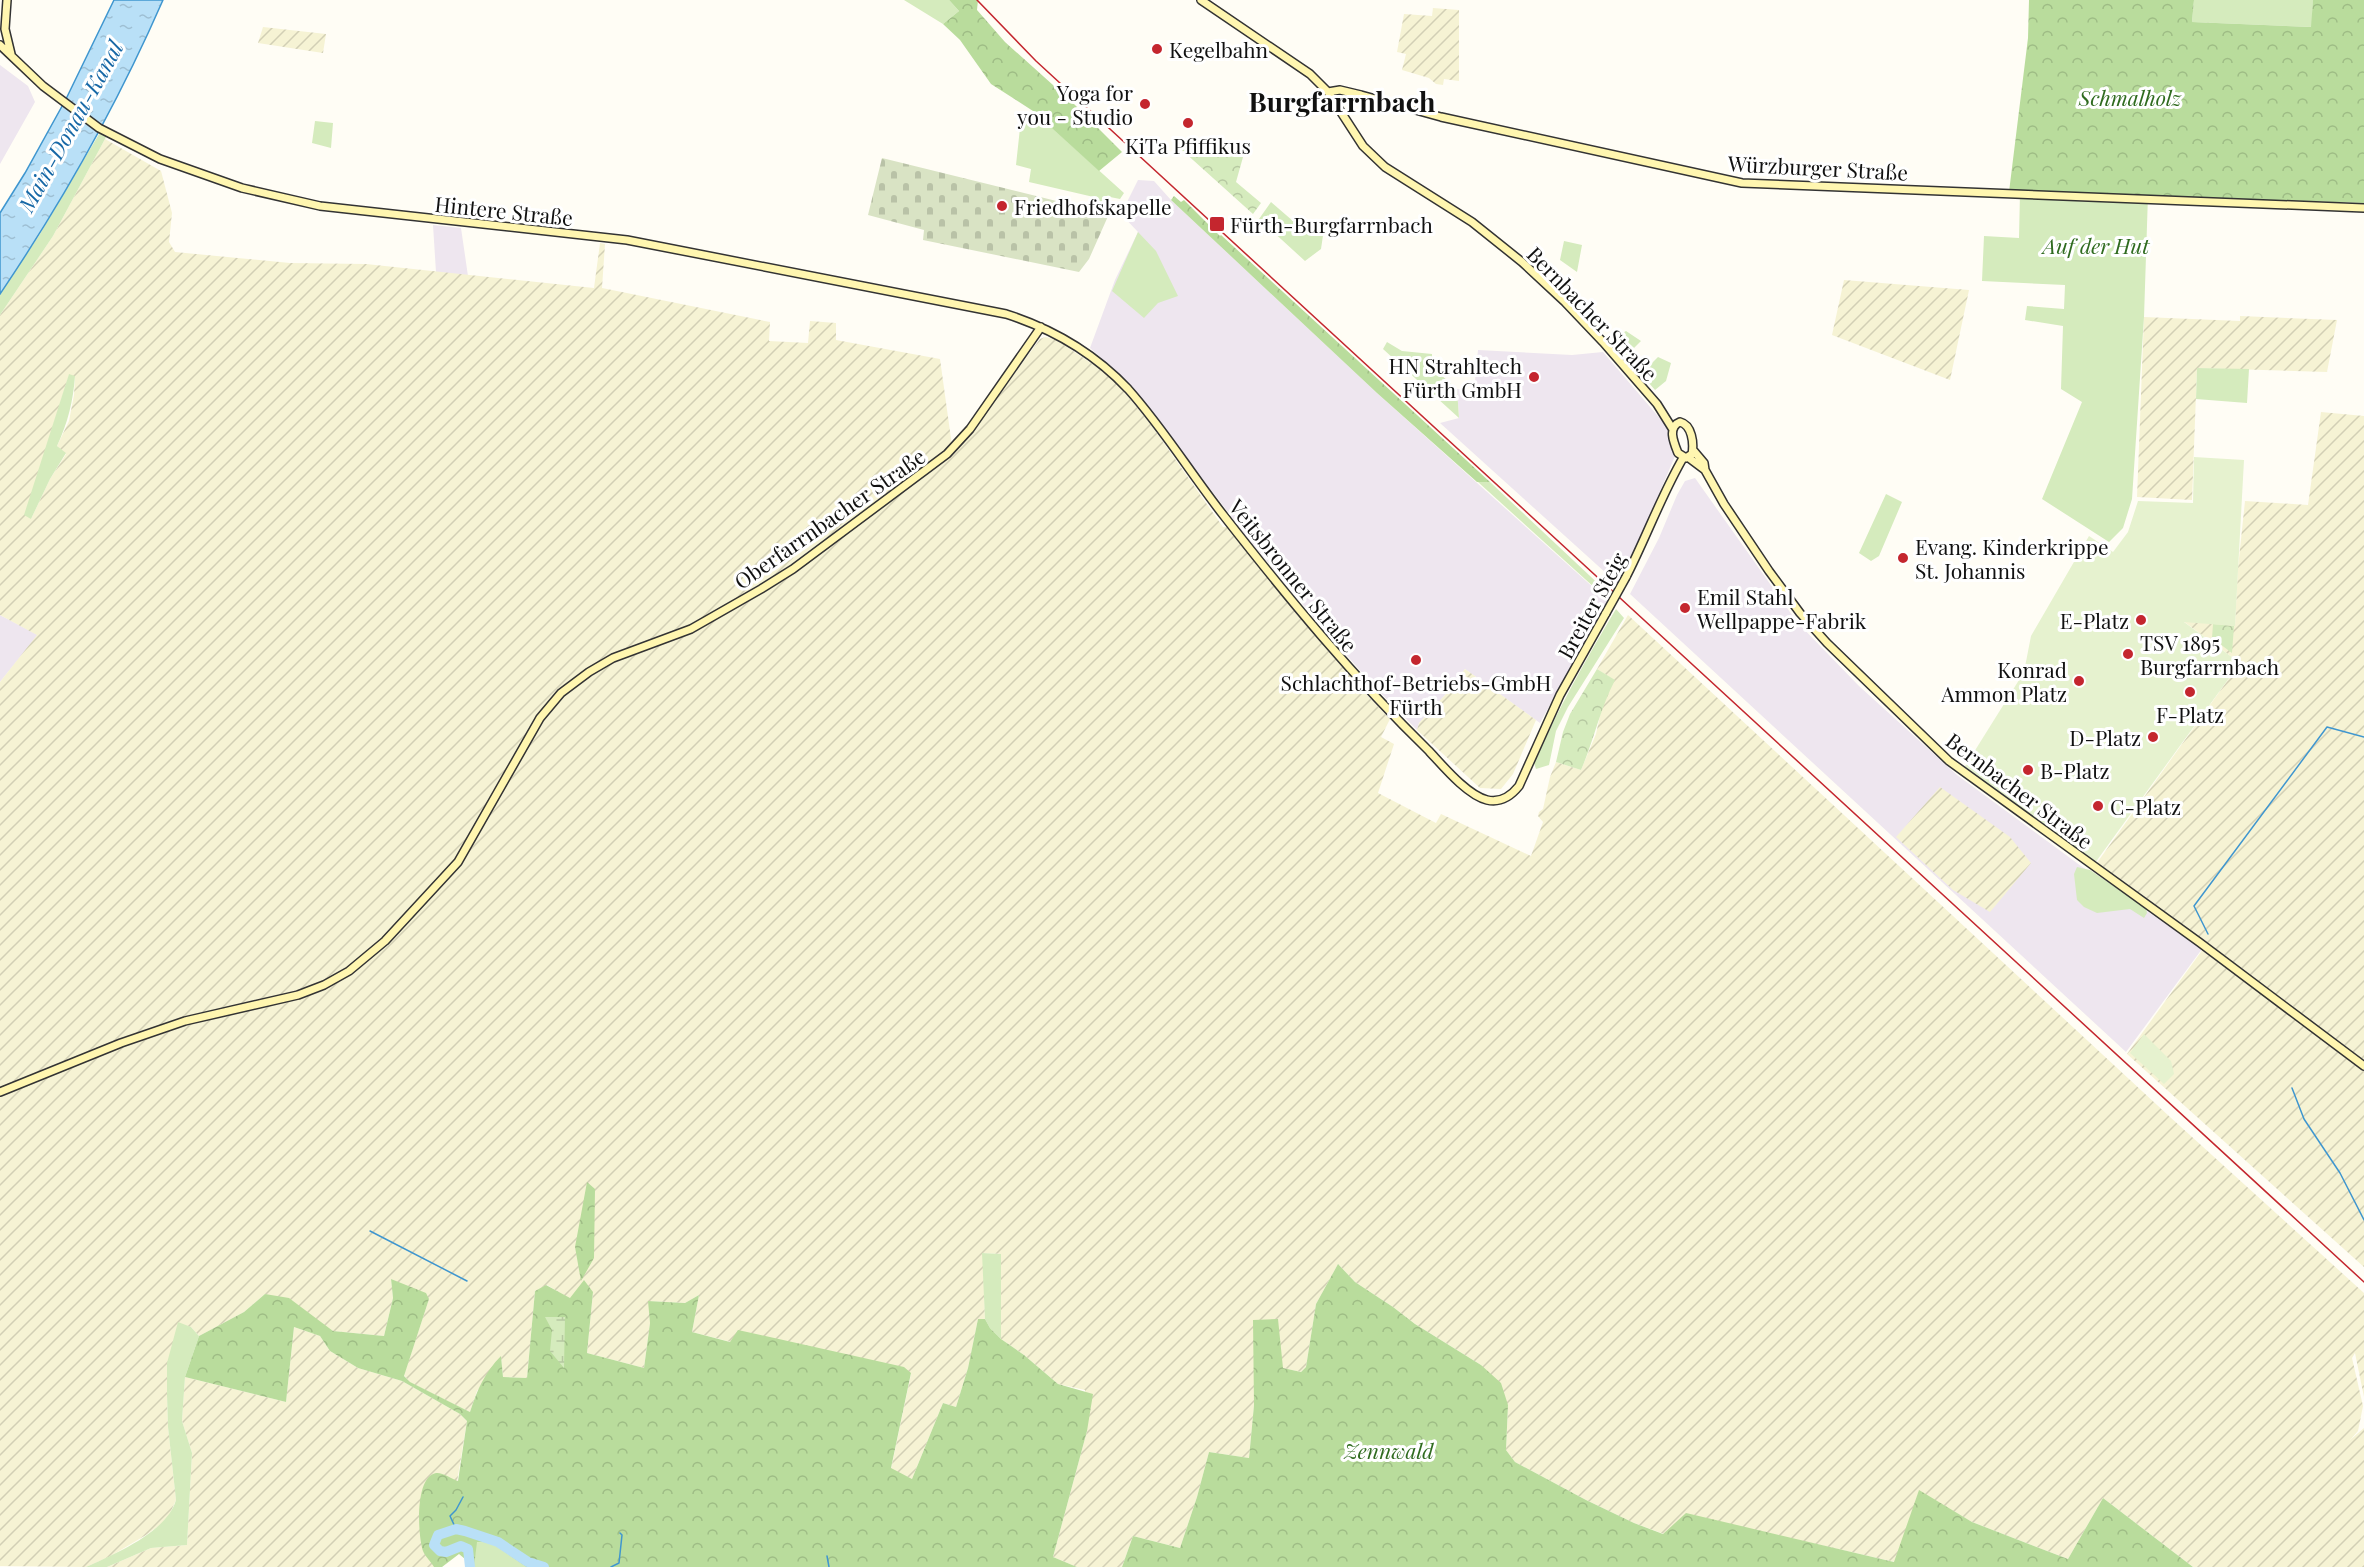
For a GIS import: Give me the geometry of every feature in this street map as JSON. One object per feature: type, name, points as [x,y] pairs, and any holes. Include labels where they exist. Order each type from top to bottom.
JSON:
[{"type":"street","points":[[0,8],[6,0]]},
{"type":"street","points":[[6,0],[5,28],[12,56]]},
{"type":"street","points":[[1201,0],[1310,74],[1328,92]]},
{"type":"street","name":"Hintere Straße","points":[[0,45],[43,86],[75,112],[117,140],[200,175],[242,189],[300,202],[627,240],[1006,314],[1041,327]]},
{"type":"street","name":"Würzburger Straße","points":[[1328,92],[1340,90],[1440,117],[1742,183],[2364,208]]},
{"type":"street","name":"Bernbacher Straße","points":[[1328,92],[1369,153],[1395,176],[1472,222],[1522,262],[1566,303],[1657,404],[1672,428],[1683,456],[1705,470],[1723,503],[1799,612],[1827,643],[1953,764],[2364,1066]]},
{"type":"street","name":"Veitsbronner Straße","points":[[1041,327],[1080,347],[1128,390],[1311,626],[1363,685],[1466,788],[1488,800],[1502,799],[1514,793],[1527,768]]},
{"type":"street","name":"Oberfarrnbacher Straße","points":[[0,1092],[121,1043],[185,1021],[298,995],[332,981],[368,957],[458,862],[540,718],[561,693],[613,658],[691,629],[761,589],[793,568],[947,454],[970,429],[1041,327]]},
{"type":"street","points":[[1657,404],[1689,428],[1693,450],[1704,463],[1705,470]]},
{"type":"street","points":[[1672,428],[1678,422]]},
{"type":"street","name":"Breiter Steig","points":[[1527,768],[1560,695],[1641,548],[1670,480],[1683,456],[1693,450]]},
{"type":"shaded area","points":[[1433,8],[1459,10],[1459,81],[1444,79],[1443,85],[1402,70],[1406,54],[1397,52],[1404,14],[1432,16]]},
{"type":"shaded area","points":[[263,27],[326,34],[323,53],[258,43]]},
{"type":"shaded area","points":[[0,65],[28,86],[35,102],[0,164]]},
{"type":"shaded area","points":[[105,139],[161,171],[172,213],[169,242],[175,252],[290,263],[366,264],[594,288],[600,243],[605,244],[602,288],[770,322],[769,341],[808,343],[810,321],[836,323],[836,340],[940,359],[953,453],[966,439],[1040,339],[1045,337],[1055,339],[1103,371],[1120,387],[1149,422],[1223,527],[1227,527],[1363,691],[1390,719],[1381,737],[1394,744],[1378,793],[1436,823],[1441,814],[1531,856],[1543,822],[1538,816],[1539,812],[1543,809],[1556,762],[1581,770],[1596,734],[1603,702],[1614,680],[1597,669],[1628,615],[2170,1117],[2364,1293],[2364,1397],[2355,1353],[2352,1358],[2363,1406],[2358,1431],[2350,1440],[2364,1428],[2364,1567],[2193,1567],[2103,1498],[2068,1559],[1972,1522],[1919,1491],[1895,1562],[1807,1542],[1664,1534],[1634,1523],[1586,1500],[1515,1462],[1506,1450],[1508,1405],[1481,1365],[1415,1324],[1355,1282],[1338,1264],[1316,1304],[1306,1367],[1301,1372],[1283,1368],[1254,1405],[1249,1458],[1209,1452],[1180,1548],[1133,1536],[1122,1567],[1077,1567],[1053,1557],[1087,1431],[1085,1390],[1058,1384],[1001,1339],[1001,1254],[983,1253],[985,1319],[978,1319],[968,1368],[956,1407],[943,1403],[912,1479],[891,1469],[911,1374],[731,1342],[692,1332],[699,1295],[685,1303],[649,1301],[650,1323],[644,1368],[587,1353],[593,1292],[570,1299],[547,1285],[535,1291],[527,1378],[503,1377],[501,1357],[477,1391],[470,1412],[409,1382],[404,1375],[429,1299],[391,1279],[393,1298],[384,1336],[333,1331],[265,1294],[244,1312],[199,1336],[191,1327],[167,1395],[176,1500],[167,1520],[109,1557],[86,1567],[0,1566],[0,682],[37,635],[0,615],[0,315],[53,236]],"holes":[[[69,375],[75,377],[69,421],[57,446],[66,454],[50,479],[31,519],[48,442]]]},
{"type":"shaded area","points":[[1138,180],[1154,181],[1171,200],[1377,393],[1595,589],[1611,594],[1540,723],[1465,669],[1447,693],[1419,723],[1417,730],[1371,683],[1314,618],[1247,537],[1131,385],[1090,348],[1115,280],[1138,232],[1121,214]]},
{"type":"shaded area","points":[[433,225],[461,228],[468,276],[436,272]]},
{"type":"shaded area","points":[[1844,280],[1969,290],[1950,380],[1832,335]]},
{"type":"shaded area","points":[[2240,316],[2337,320],[2327,372],[2197,368],[2192,500],[2137,497],[2144,317],[2240,321]]},
{"type":"shaded area","points":[[1478,350],[1572,355],[1603,352],[1669,429],[1675,456],[1640,539],[1617,583],[1440,423],[1459,418],[1457,389],[1474,391]]},
{"type":"shaded area","points":[[2321,412],[2364,416],[2364,1267],[2127,1054],[2203,949],[2094,867],[2240,663],[2183,621],[2235,625],[2245,501],[2308,505]]},
{"type":"shaded area","points":[[1695,478],[1797,622],[1859,686],[1957,775],[2081,866],[2202,949],[2126,1052],[1630,594],[1659,538],[1677,495],[1685,481]]},
{"type":"shaded area","points":[[0,615],[38,635],[0,682]]},
{"type":"shaded area","points":[[1465,669],[1536,720],[1513,774],[1501,789],[1480,788],[1417,730],[1419,723],[1447,693]]},
{"type":"shaded area","points":[[1940,787],[2010,837],[2031,863],[1990,912],[1953,890],[1896,837]]},
{"type":"shaded area","points":[[294,1327],[320,1336],[330,1351],[358,1368],[402,1381],[460,1414],[467,1421],[457,1482],[441,1474],[435,1567],[107,1567],[151,1548],[187,1545],[192,1453],[182,1421],[185,1377],[286,1402]]},
{"type":"green space","points":[[904,0],[949,0],[959,11],[943,24]]},
{"type":"green space","points":[[949,0],[978,0],[977,10],[1005,42],[1073,103],[1122,152],[1099,171],[1033,111],[991,84],[960,40],[943,24],[959,11]]},
{"type":"green space","name":"Schmalholz","points":[[2029,0],[2194,0],[2192,22],[2311,27],[2313,0],[2364,0],[2364,203],[2009,192],[2028,38]]},
{"type":"green space","points":[[2194,0],[2313,0],[2312,27],[2192,22]]},
{"type":"green space","points":[[1033,111],[1124,193],[1120,199],[1110,197],[1106,204],[1097,202],[1098,198],[1029,182],[1031,169],[1016,165],[1020,128]]},
{"type":"green space","points":[[315,121],[333,123],[331,148],[312,143]]},
{"type":"green space","points":[[102,129],[108,133],[53,236],[0,315],[0,294],[40,234]]},
{"type":"green space","points":[[1173,137],[1245,150],[1236,182],[1261,203],[1253,214],[1173,142]]},
{"type":"green space","points":[[882,158],[1109,214],[1089,259],[1079,272],[923,240],[924,230],[868,215]]},
{"type":"green space","name":"Auf der Hut","points":[[2020,193],[2148,195],[2144,317],[2132,499],[2123,528],[2109,542],[2042,499],[2082,402],[2061,389],[2063,326],[2025,320],[2027,306],[2064,309],[2065,285],[1982,281],[1984,236],[2019,238]]},
{"type":"green space","points":[[1174,196],[1181,202],[1184,200],[1220,236],[1490,482],[1477,482],[1377,393],[1171,200]]},
{"type":"green space","points":[[1271,202],[1308,234],[1322,220],[1325,222],[1321,249],[1305,261],[1259,219]]},
{"type":"green space","points":[[1138,232],[1156,251],[1178,296],[1158,303],[1144,318],[1112,291]]},
{"type":"green space","points":[[1564,241],[1582,245],[1577,272],[1560,260]]},
{"type":"green space","points":[[1626,331],[1641,341],[1625,357],[1610,340]]},
{"type":"green space","points":[[1387,342],[1402,351],[1432,354],[1432,367],[1457,389],[1459,418],[1383,349]]},
{"type":"green space","points":[[1658,357],[1671,363],[1666,381],[1655,390],[1641,374]]},
{"type":"green space","points":[[2197,368],[2249,369],[2247,403],[2196,399]]},
{"type":"green space","points":[[69,374],[75,376],[73,395],[57,446],[66,453],[50,479],[31,519],[24,515]]},
{"type":"green space","name":"TSV 1895 Burgfarrnbach","points":[[2194,457],[2244,460],[2235,626],[2184,622],[2240,663],[2095,863],[1964,768],[2024,672],[2031,636],[2089,536],[2113,552],[2128,532],[2138,501],[2193,503]]},
{"type":"green space","points":[[1478,482],[1490,482],[1606,591],[1596,589]]},
{"type":"green space","points":[[1886,494],[1902,502],[1879,556],[1871,561],[1859,553]]},
{"type":"green space","points":[[1616,609],[1624,618],[1568,707],[1556,731],[1549,765],[1536,769],[1534,763],[1553,723]]},
{"type":"green space","points":[[2213,624],[2234,626],[2232,653],[2212,638]]},
{"type":"green space","points":[[1597,669],[1615,680],[1581,770],[1556,762],[1570,714]]},
{"type":"green space","points":[[2077,867],[2090,870],[2146,908],[2147,913],[2144,918],[2130,909],[2097,913],[2084,907],[2077,900],[2074,874]]},
{"type":"green space","points":[[2144,1034],[2171,1061],[2174,1074],[2164,1084],[2130,1053]]},
{"type":"green space","points":[[587,1182],[595,1189],[594,1258],[581,1281],[575,1247]]},
{"type":"green space","points":[[982,1253],[1001,1254],[1001,1339],[985,1319]]},
{"type":"green space","name":"Zennwald","points":[[1338,1264],[1355,1282],[1415,1324],[1481,1365],[1501,1383],[1508,1405],[1506,1450],[1515,1462],[1586,1500],[1663,1534],[1686,1513],[1894,1562],[1919,1490],[1972,1522],[2068,1559],[2103,1498],[2193,1567],[1122,1567],[1133,1536],[1180,1548],[1209,1452],[1249,1458],[1254,1405],[1253,1320],[1278,1319],[1283,1368],[1301,1372],[1306,1367],[1316,1304]]},
{"type":"green space","points":[[391,1279],[426,1293],[429,1299],[404,1376],[410,1382],[470,1412],[482,1382],[490,1368],[501,1356],[503,1377],[527,1378],[535,1291],[546,1285],[570,1298],[584,1280],[593,1292],[587,1353],[644,1368],[650,1323],[648,1301],[685,1303],[699,1295],[692,1332],[730,1342],[738,1330],[904,1367],[911,1373],[891,1468],[912,1479],[943,1403],[956,1407],[968,1368],[978,1319],[985,1319],[1001,1339],[1058,1384],[1093,1394],[1087,1431],[1053,1557],[1077,1567],[526,1567],[491,1543],[477,1542],[474,1567],[465,1567],[465,1559],[459,1554],[442,1567],[434,1567],[424,1553],[421,1544],[419,1508],[421,1496],[429,1477],[436,1473],[458,1481],[467,1421],[460,1414],[402,1381],[358,1368],[330,1351],[320,1336],[294,1327],[286,1402],[185,1377],[199,1336],[244,1312],[265,1294],[289,1298],[333,1331],[384,1336],[393,1298]]},
{"type":"green space","points":[[545,1317],[565,1317],[564,1368],[550,1351],[552,1330]]},
{"type":"green space","points":[[178,1322],[191,1327],[199,1336],[185,1377],[182,1421],[192,1453],[187,1545],[151,1548],[107,1567],[86,1567],[125,1549],[151,1532],[171,1512],[176,1500],[168,1427],[167,1363]]},
{"type":"green space","points":[[476,1542],[491,1543],[526,1567],[474,1567]]},
{"type":"water","name":"Main-Donau-Kanal","points":[[114,0],[163,0],[88,151],[46,223],[0,294],[0,213],[66,99]]},
{"type":"waterway","points":[[2208,934],[2194,906],[2327,727],[2364,737]]},
{"type":"waterway","points":[[2292,1088],[2304,1119],[2340,1173],[2364,1220]]},
{"type":"waterway","points":[[370,1231],[467,1281]]},
{"type":"waterway","points":[[456,1529],[450,1516],[463,1497]]},
{"type":"waterway","points":[[470,1567],[468,1549],[461,1546],[446,1552],[440,1551],[434,1545],[438,1535],[456,1529],[465,1531],[498,1542],[528,1562],[544,1567]]},
{"type":"waterway","points":[[611,1567],[619,1563],[622,1535],[620,1533]]},
{"type":"waterway","points":[[827,1556],[829,1567]]},
{"type":"railway","points":[[977,0],[1036,61],[2364,1282]]},
{"type":"place","name":"Kegelbahn","points":[[1157,49]]},
{"type":"place","name":"Yoga for you - Studio","points":[[1145,104]]},
{"type":"place","name":"KiTa Pfiffikus","points":[[1188,123]]},
{"type":"place","name":"Friedhofskapelle","points":[[1002,206]]},
{"type":"place","name":"Fürth-Burgfarrnbach","points":[[1217,224]]},
{"type":"place","name":"HN Strahltech Fürth GmbH","points":[[1534,377]]},
{"type":"place","name":"Evang. Kinderkrippe St. Johannis","points":[[1903,558]]},
{"type":"place","name":"Emil Stahl Wellpappe-Fabrik","points":[[1685,608]]},
{"type":"place","name":"E-Platz","points":[[2141,620]]},
{"type":"place","name":"TSV 1895 Burgfarrnbach","points":[[2128,654]]},
{"type":"place","name":"Schlachthof-Betriebs-GmbH Fürth","points":[[1416,660]]},
{"type":"place","name":"Konrad Ammon Platz","points":[[2079,681]]},
{"type":"place","name":"F-Platz","points":[[2190,692]]},
{"type":"place","name":"D-Platz","points":[[2153,737]]},
{"type":"place","name":"B-Platz","points":[[2028,770]]},
{"type":"place","name":"C-Platz","points":[[2098,806]]},
{"type":"district","name":"Burgfarrnbach","points":[[1342,101]]}]
